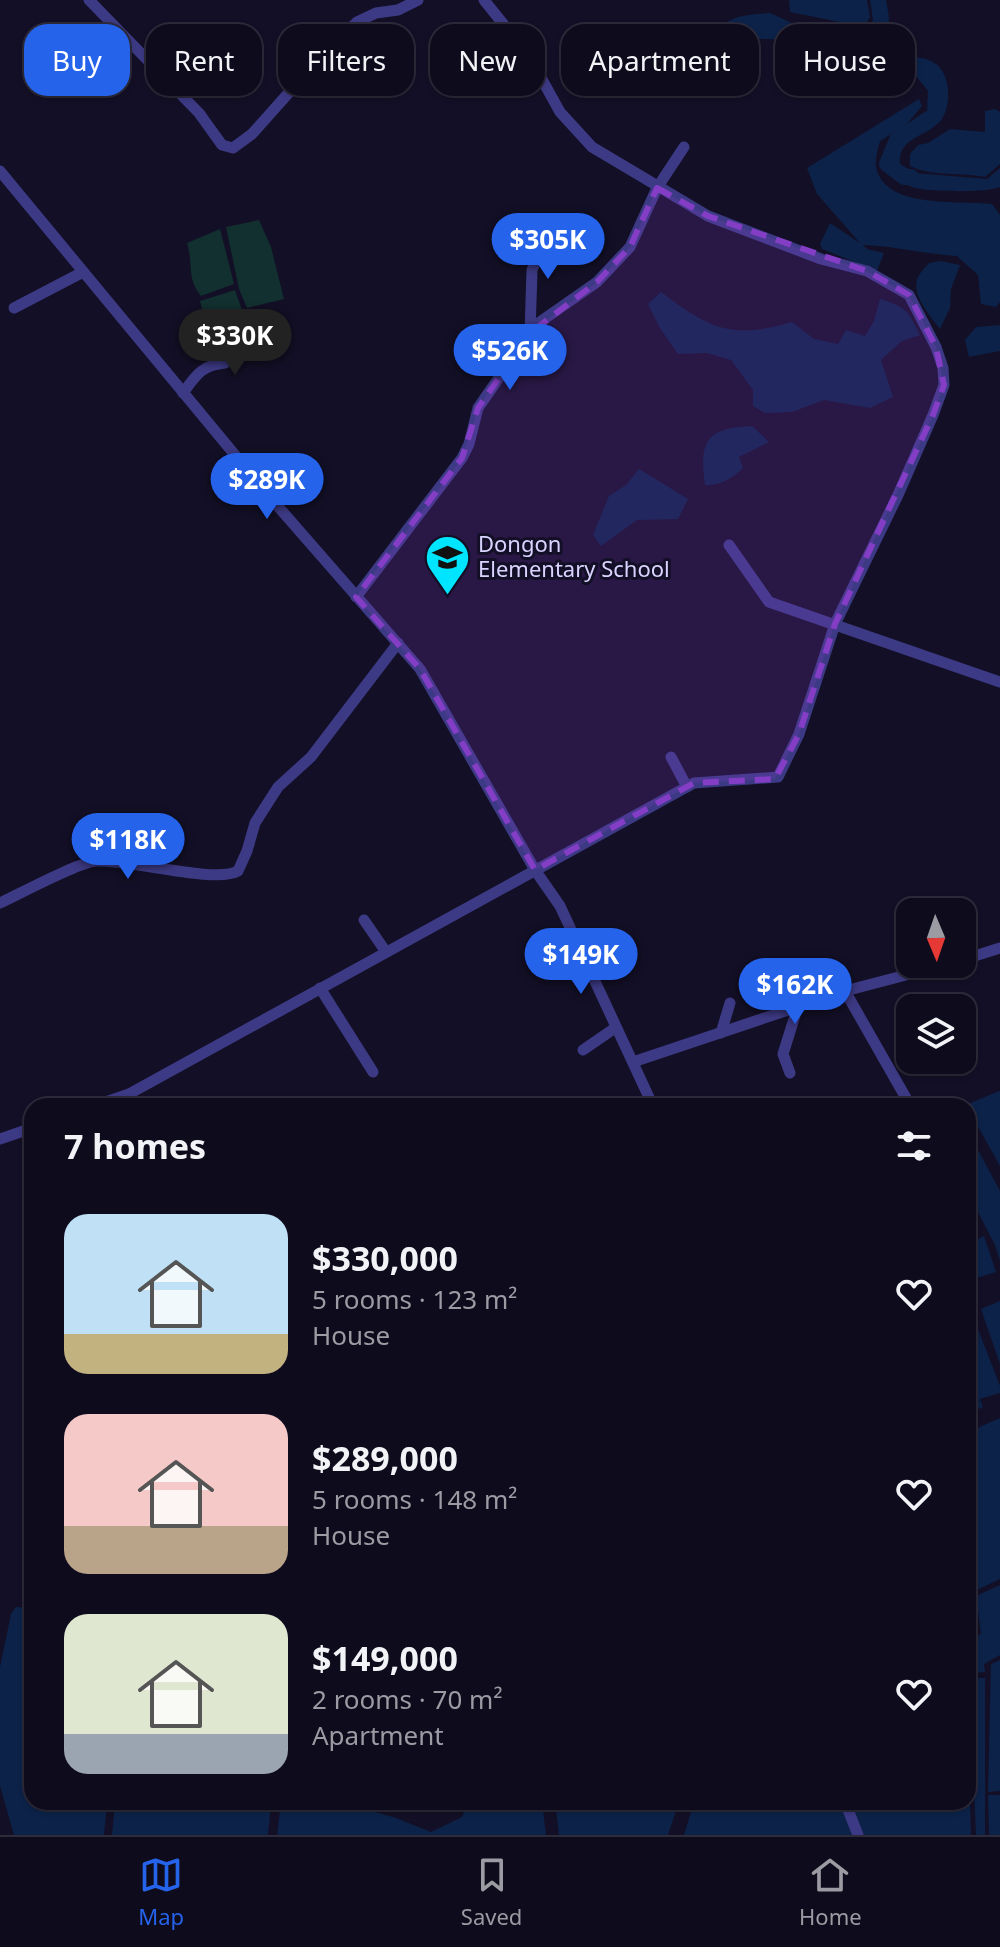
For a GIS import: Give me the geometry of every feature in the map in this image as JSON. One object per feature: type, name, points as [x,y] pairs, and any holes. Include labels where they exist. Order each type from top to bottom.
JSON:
[{"type":"street","points":[[89,0],[199,113],[227,148],[233,148],[252,134],[348,30],[376,13],[398,10],[418,0]]},
{"type":"street","points":[[373,0],[376,13]]},
{"type":"street","points":[[117,1098],[687,787],[700,781],[778,777],[799,734],[835,624],[898,495],[944,385],[943,368],[936,347],[909,295],[867,271],[821,259],[708,216],[602,154],[560,112],[529,56],[484,0]]},
{"type":"street","points":[[356,597],[462,458],[469,444],[478,408],[537,324],[597,282],[630,247],[657,188],[684,147]]},
{"type":"street","points":[[0,171],[183,393],[420,669],[535,870],[560,906],[649,1098]]},
{"type":"street","points":[[530,333],[532,270],[541,250],[538,236]]},
{"type":"street","points":[[14,308],[83,272]]},
{"type":"street","points":[[183,393],[198,371],[225,363],[234,352],[267,337]]},
{"type":"street","points":[[729,545],[767,601],[1000,682]]},
{"type":"street","points":[[0,903],[94,860],[170,870],[236,873],[247,851],[255,823],[278,787],[311,757],[398,643]]},
{"type":"street","points":[[671,757],[687,787]]},
{"type":"street","points":[[364,920],[386,952]]},
{"type":"street","points":[[976,956],[1000,948]]},
{"type":"street","points":[[633,1062],[798,1006],[896,978]]},
{"type":"street","points":[[320,988],[373,1072]]},
{"type":"street","points":[[845,991],[906,1098]]},
{"type":"street","points":[[721,1033],[730,1003]]},
{"type":"street","points":[[790,1073],[783,1054],[798,1006]]},
{"type":"street","points":[[583,1050],[615,1028]]},
{"type":"street","points":[[0,1139],[24,1131]]},
{"type":"street","points":[[848,1810],[858,1835]]},
{"type":"highlighted area","points":[[657,188],[708,216],[867,271],[909,295],[936,347],[944,385],[933,415],[835,624],[799,734],[775,779],[694,783],[535,870],[420,669],[356,597],[462,458],[478,408],[530,333],[597,282],[630,247]]},
{"type":"green space","points":[[259,220],[271,247],[284,299],[247,308],[239,289],[226,227]]},
{"type":"green space","points":[[220,229],[234,284],[201,296],[192,277],[187,243]]},
{"type":"green space","points":[[235,290],[242,310],[227,313],[227,330],[210,337],[200,301]]},
{"type":"water","points":[[789,0],[867,0],[870,17],[866,24],[849,24],[790,12]]},
{"type":"water","points":[[870,0],[886,0],[888,24],[871,24]]},
{"type":"water","points":[[770,13],[794,24],[775,24],[775,40],[759,39],[759,24],[724,24],[745,15]]},
{"type":"water","points":[[915,58],[939,66],[948,87],[948,103],[938,124],[904,147],[900,164],[915,173],[987,179],[1000,168],[1000,187],[971,191],[919,189],[898,179],[892,172],[900,142],[939,110],[941,89],[934,74],[915,70]]},
{"type":"water","points":[[919,99],[922,106],[906,125],[880,141],[876,166],[882,180],[893,190],[907,196],[943,202],[992,204],[1000,215],[1000,302],[996,307],[981,304],[978,275],[957,256],[863,245],[884,253],[877,271],[822,249],[820,244],[830,223],[860,243],[817,194],[807,168]]},
{"type":"water","points":[[995,109],[1000,112],[1000,164],[985,177],[928,172],[910,166],[910,154],[918,145],[928,143],[950,129],[985,132],[985,111]]},
{"type":"water","points":[[941,261],[960,265],[951,289],[950,308],[940,329],[923,306],[916,286],[919,275],[929,263]]},
{"type":"water","points":[[661,292],[694,315],[722,328],[753,330],[792,322],[814,339],[838,344],[846,330],[865,336],[874,321],[880,299],[896,304],[905,311],[920,335],[902,341],[881,360],[893,397],[870,408],[824,400],[792,412],[765,413],[753,406],[753,390],[731,360],[707,353],[678,354],[648,304]]},
{"type":"water","points":[[1000,325],[1000,351],[969,357],[965,340],[976,327]]},
{"type":"water","points":[[752,426],[769,442],[739,457],[743,468],[731,478],[705,485],[703,458],[709,440],[724,430]]},
{"type":"water","points":[[639,469],[688,499],[678,519],[637,520],[601,546],[593,535],[609,496],[626,485]]},
{"type":"water","points":[[1000,1092],[1000,1166],[976,1123],[976,1101]]},
{"type":"water","points":[[976,1146],[1000,1191],[1000,1261],[976,1208]]},
{"type":"water","points":[[984,1236],[996,1272],[976,1278],[976,1240]]},
{"type":"water","points":[[1000,1301],[1000,1364],[981,1309]]},
{"type":"water","points":[[976,1324],[1000,1386],[1000,1393],[980,1399],[983,1407],[976,1410]]},
{"type":"water","points":[[1000,1418],[1000,1579],[977,1590],[976,1587],[976,1428]]},
{"type":"water","points":[[1000,1585],[1000,1655],[984,1664],[985,1672],[976,1673],[976,1636],[981,1634],[976,1596]]},
{"type":"water","points":[[16,1607],[24,1608],[24,1810],[106,1810],[104,1835],[14,1835],[0,1786],[0,1667],[11,1614]]},
{"type":"water","points":[[1000,1660],[1000,1791],[988,1792],[991,1664]]},
{"type":"water","points":[[976,1678],[985,1678],[985,1835],[976,1835]]},
{"type":"water","points":[[988,1795],[1000,1795],[1000,1835],[989,1835]]},
{"type":"water","points":[[114,1810],[270,1810],[268,1835],[112,1835]]},
{"type":"water","points":[[280,1810],[368,1810],[431,1832],[462,1817],[465,1810],[543,1810],[546,1835],[277,1835]]},
{"type":"water","points":[[556,1810],[676,1810],[668,1835],[559,1835]]},
{"type":"water","points":[[692,1810],[846,1810],[856,1835],[684,1835]]},
{"type":"water","points":[[852,1810],[970,1810],[971,1835],[862,1835]]},
{"type":"waterway","points":[[911,177],[904,177],[887,164],[897,140],[935,115],[936,88],[915,65]]},
{"type":"place","name":"Dongon Elementary School","points":[[447,596]]}]
